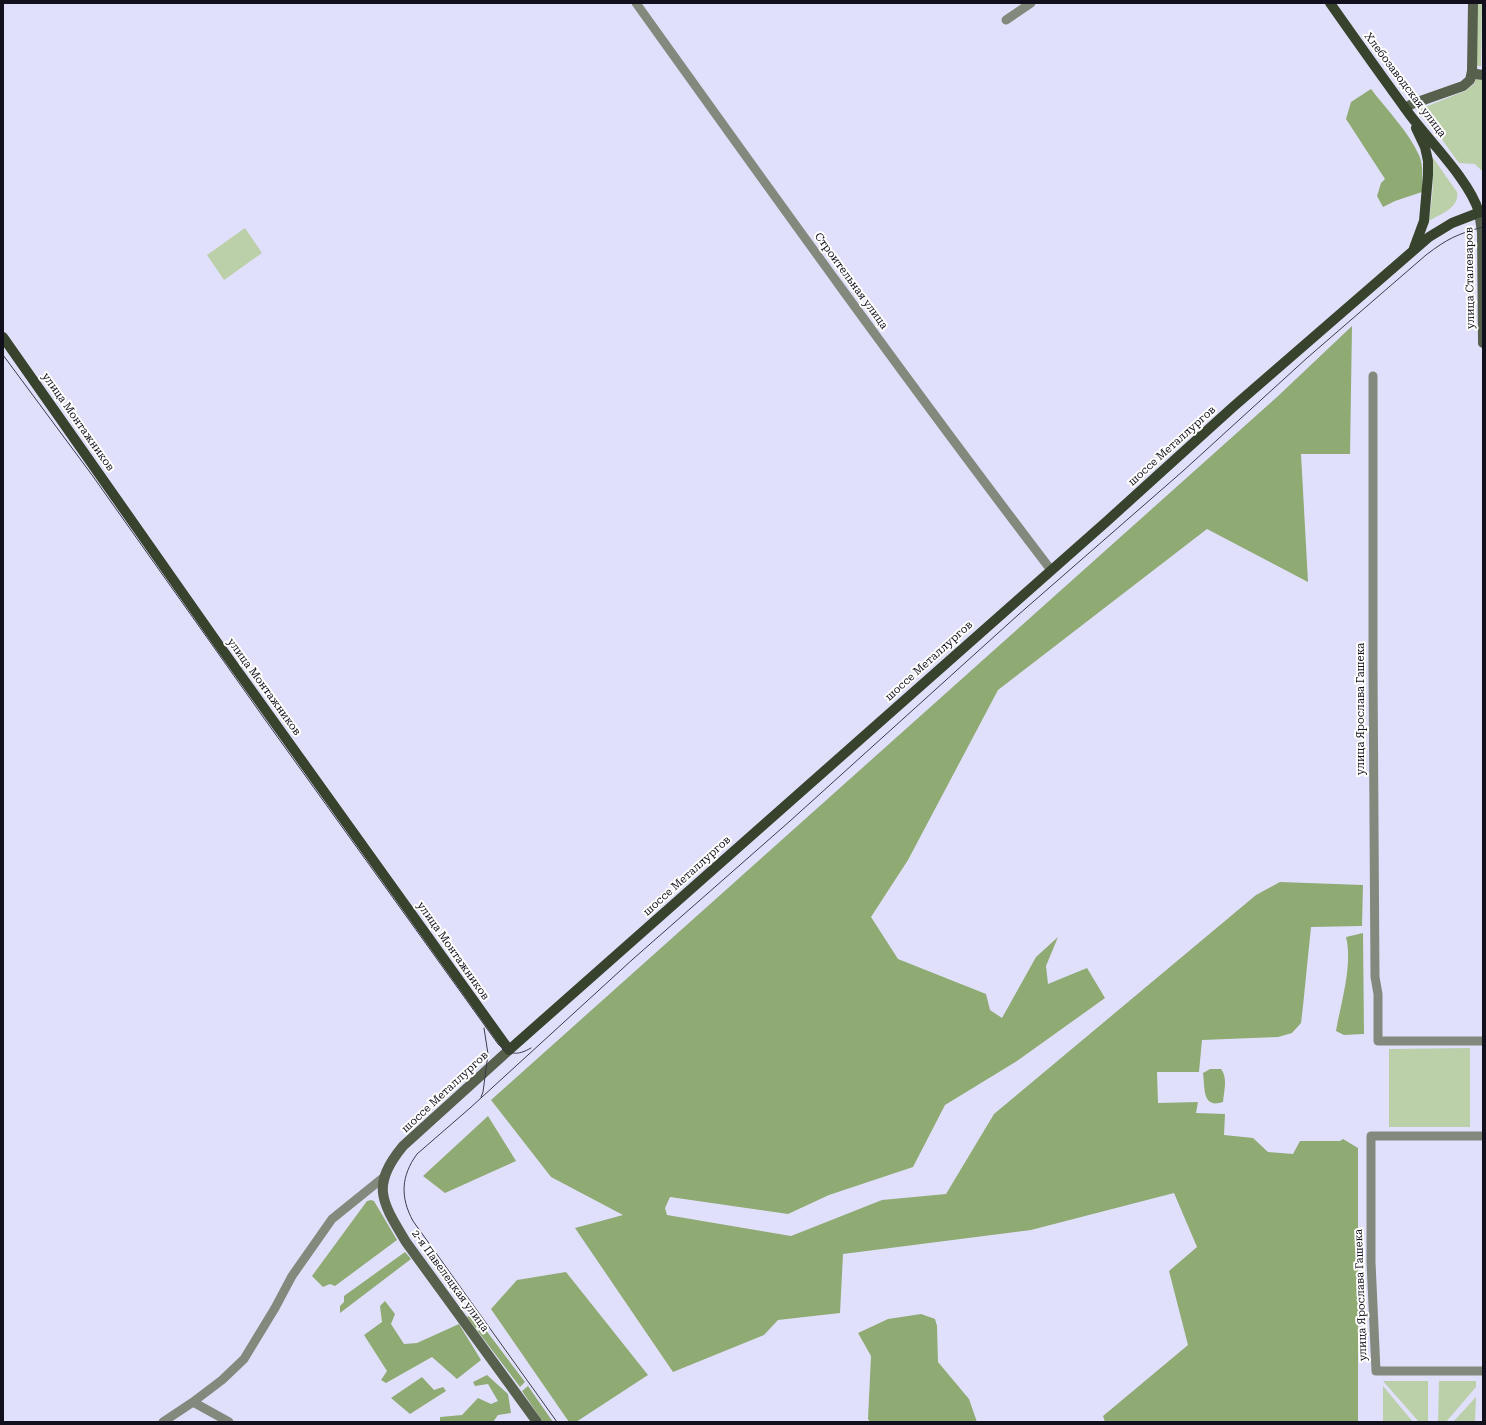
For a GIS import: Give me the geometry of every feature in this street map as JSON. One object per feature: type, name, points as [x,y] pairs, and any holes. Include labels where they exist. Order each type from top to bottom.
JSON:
[{"type":"main road","name":"Хлебозаводская улица","points":[[1330,3],[1408,112],[1462,181],[1481,212]]},
{"type":"main road","points":[[1412,252],[1424,221],[1428,161],[1425,147],[1408,112],[1412,104],[1463,86],[1470,80],[1472,71],[1473,3]]},
{"type":"main road","points":[[1472,71],[1476,74],[1483,75]]},
{"type":"main road","name":"Хлебозаводская улица","points":[[1462,181],[1483,200]]},
{"type":"main road","name":"шоссе Металлургов","points":[[403,1146],[509,1050],[1233,407],[1429,237],[1440,229],[1481,212]]},
{"type":"main road","name":"улица Сталеваров","points":[[1481,212],[1483,254],[1483,343]]},
{"type":"main road","name":"улица Монтажников","points":[[3,337],[219,645],[509,1050]]},
{"type":"main road","name":"2-я Павелецкая улица","points":[[403,1146],[389,1165],[384,1177],[384,1201],[387,1211],[406,1242],[537,1422]]},
{"type":"street","name":"Строительная улица","points":[[636,3],[837,283],[960,451],[1051,570]]},
{"type":"street","points":[[1006,20],[1031,3]]},
{"type":"street","name":"улица Ярослава Гашека","points":[[1373,376],[1375,977],[1378,994],[1378,1041],[1483,1041]]},
{"type":"street","name":"улица Ярослава Гашека","points":[[1483,1136],[1371,1136],[1371,1262],[1376,1371],[1483,1371]]},
{"type":"street","points":[[162,1422],[193,1402],[222,1380],[244,1359],[275,1308],[292,1276],[332,1219],[384,1177]]},
{"type":"street","points":[[193,1402],[229,1422]]},
{"type":"green space","points":[[1476,3],[1482,3],[1481,66],[1476,66]]},
{"type":"green space","points":[[1475,77],[1483,78],[1483,172],[1475,164],[1459,163],[1420,109],[1465,91],[1475,83]]},
{"type":"green space","points":[[1371,89],[1409,138],[1421,159],[1422,168],[1422,192],[1395,201],[1383,207],[1377,196],[1381,183],[1385,179],[1346,119],[1351,102]]},
{"type":"green space","points":[[1429,152],[1457,192],[1457,198],[1448,210],[1429,221],[1433,178]]},
{"type":"green space","points":[[245,228],[262,253],[224,280],[207,255]]},
{"type":"green space","points":[[1352,326],[1350,454],[1301,454],[1308,582],[1207,529],[998,690],[908,860],[871,917],[898,959],[986,994],[990,1010],[1002,1018],[1036,957],[1058,937],[1046,966],[1048,984],[1087,968],[1105,998],[1017,1061],[945,1105],[913,1167],[829,1195],[788,1214],[670,1197],[665,1208],[667,1215],[791,1236],[882,1200],[946,1194],[994,1114],[1256,895],[1280,882],[1363,885],[1362,926],[1311,927],[1301,1023],[1292,1033],[1278,1037],[1202,1040],[1199,1072],[1157,1072],[1158,1103],[1198,1102],[1196,1113],[1225,1114],[1224,1135],[1253,1138],[1268,1152],[1293,1154],[1300,1141],[1340,1141],[1343,1139],[1358,1148],[1358,1422],[1105,1422],[1103,1416],[1188,1345],[1169,1271],[1197,1247],[1174,1193],[1031,1230],[843,1254],[840,1313],[778,1320],[764,1335],[673,1372],[575,1228],[623,1215],[551,1177],[491,1100],[1277,397]]},
{"type":"green space","points":[[1363,933],[1364,1034],[1344,1035],[1336,1031],[1347,971],[1348,948],[1346,937]]},
{"type":"green space","points":[[1470,1048],[1470,1127],[1389,1127],[1389,1049]]},
{"type":"green space","points":[[1210,1069],[1221,1069],[1223,1073],[1225,1085],[1223,1102],[1211,1103],[1206,1096],[1203,1073]]},
{"type":"green space","points":[[488,1116],[516,1161],[445,1193],[423,1176]]},
{"type":"green space","points":[[367,1201],[374,1201],[397,1240],[335,1286],[330,1284],[323,1287],[312,1276]]},
{"type":"green space","points":[[405,1252],[411,1259],[340,1313],[340,1306],[344,1302],[344,1296]]},
{"type":"green space","points":[[566,1272],[648,1375],[576,1422],[569,1422],[491,1309],[517,1280]]},
{"type":"green space","points":[[385,1301],[395,1314],[391,1324],[404,1344],[417,1343],[459,1324],[481,1360],[457,1379],[432,1357],[386,1383],[381,1380],[387,1371],[364,1335],[382,1322],[380,1306]]},
{"type":"green space","points":[[473,1313],[525,1382],[520,1387],[467,1317]]},
{"type":"green space","points":[[921,1314],[935,1319],[937,1326],[938,1362],[969,1399],[977,1422],[870,1422],[868,1419],[871,1356],[858,1333],[888,1319]]},
{"type":"green space","points":[[487,1375],[508,1394],[511,1413],[498,1415],[493,1422],[440,1422],[440,1417],[462,1415],[478,1398],[491,1404],[498,1401],[488,1384],[475,1386],[473,1382]]},
{"type":"green space","points":[[422,1377],[434,1390],[443,1387],[446,1391],[410,1414],[391,1398]]},
{"type":"green space","points":[[1383,1381],[1428,1381],[1428,1422],[1419,1422]]},
{"type":"green space","points":[[1439,1381],[1476,1381],[1476,1387],[1446,1422],[1438,1422]]},
{"type":"green space","points":[[528,1386],[553,1422],[543,1422],[522,1391]]},
{"type":"green space","points":[[1383,1386],[1413,1422],[1383,1422]]},
{"type":"green space","points":[[1476,1397],[1475,1422],[1453,1422]]},
{"type":"tram line","points":[[557,1422],[413,1221],[406,1204],[404,1187],[408,1170],[417,1154],[1018,615],[1183,471],[1307,358],[1426,255],[1453,238],[1483,227]]},
{"type":"tram line","points":[[3,355],[92,475],[266,721],[498,1044],[506,1050],[514,1053],[522,1052],[531,1048]]},
{"type":"tram line","points":[[481,1097],[488,1054],[484,1028]]}]
